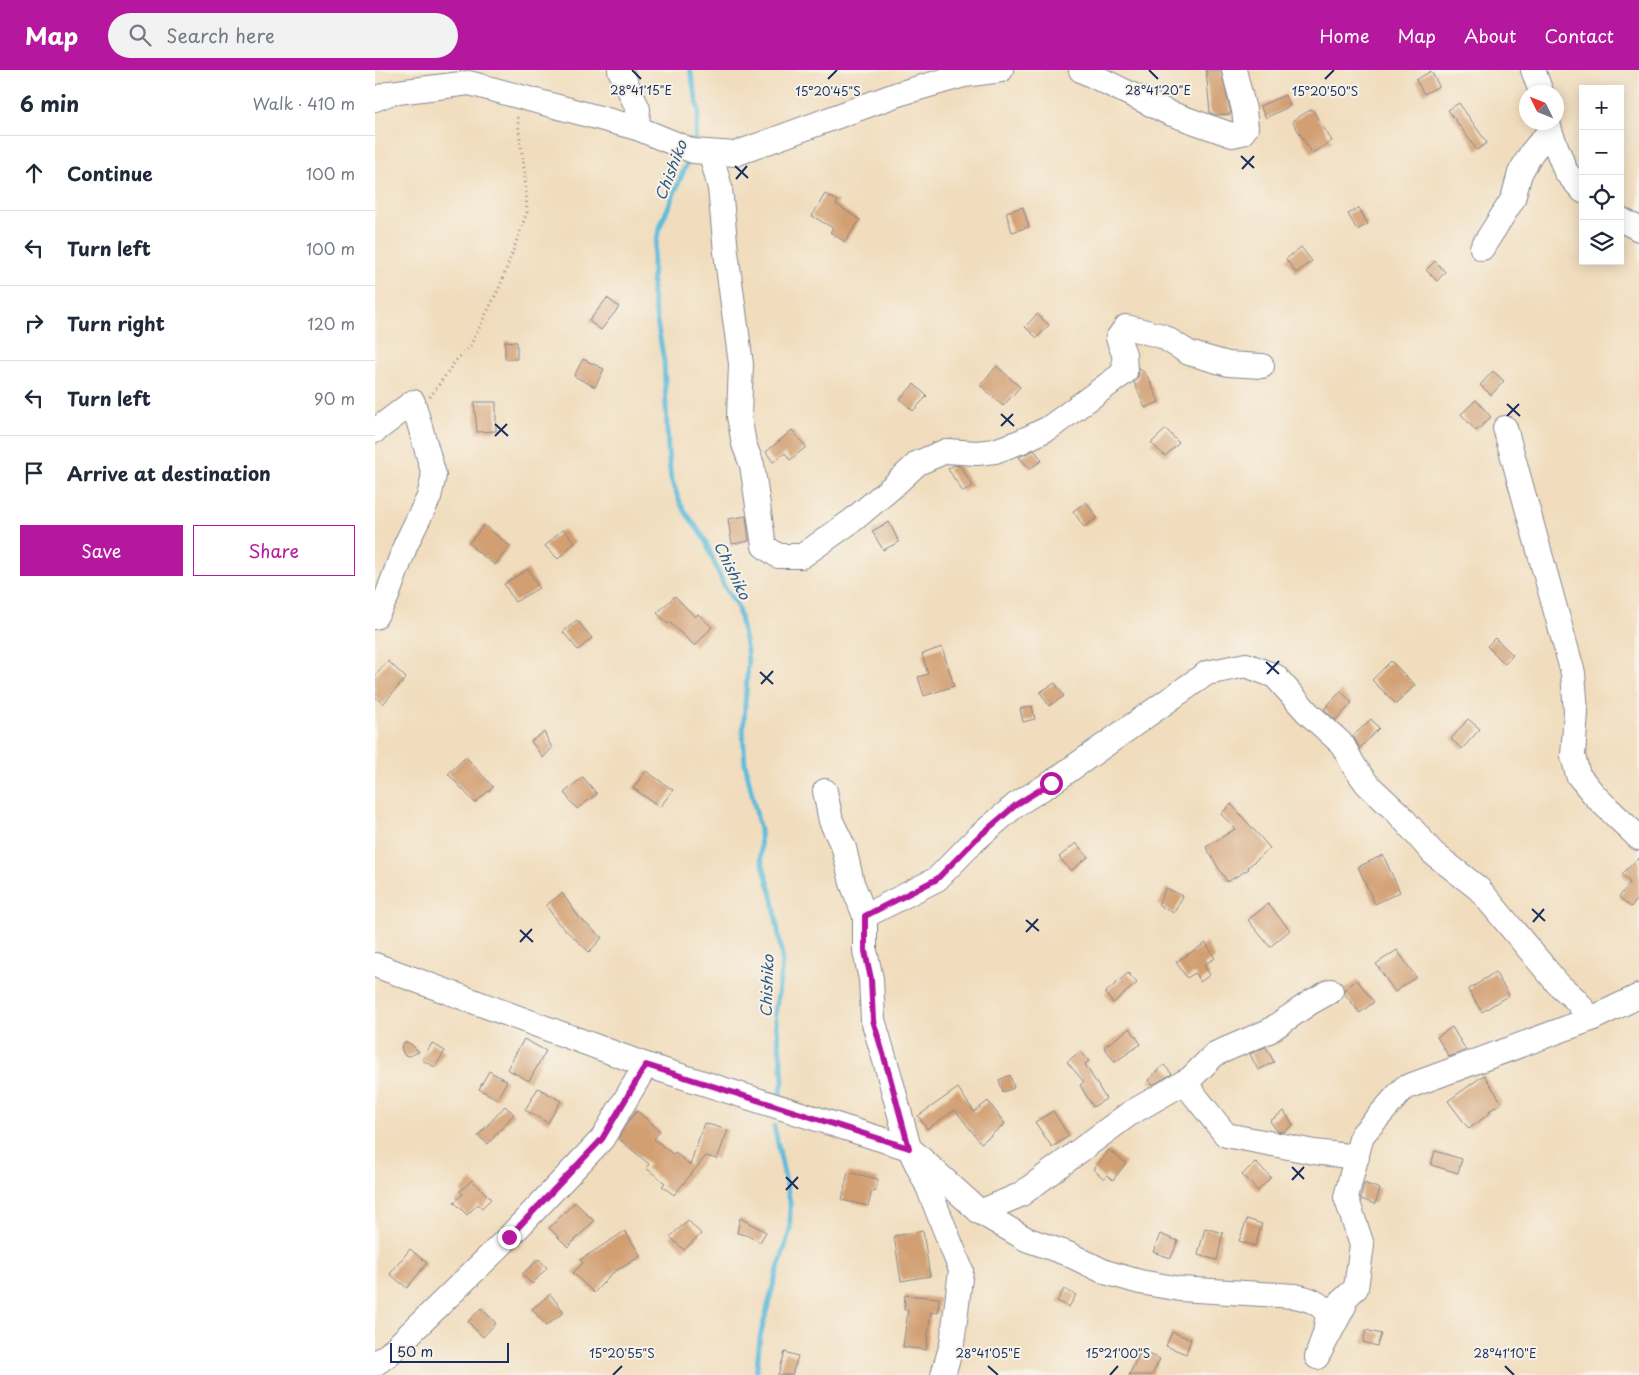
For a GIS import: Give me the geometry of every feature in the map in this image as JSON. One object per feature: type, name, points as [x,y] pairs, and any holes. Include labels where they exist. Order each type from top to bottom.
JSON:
[{"type":"street","points":[[620,70],[638,109],[637,128]]},
{"type":"street","points":[[375,99],[390,93],[469,82],[637,128],[693,151],[711,154],[735,154],[898,94],[964,75],[1001,70]]},
{"type":"street","points":[[1081,70],[1169,113],[1232,135],[1242,133],[1246,128],[1244,110],[1234,70]]},
{"type":"street","points":[[1533,70],[1538,85]]},
{"type":"street","points":[[1482,248],[1513,199],[1520,173],[1531,152],[1547,130]]},
{"type":"street","points":[[1550,130],[1566,172],[1579,187]]},
{"type":"street","points":[[711,154],[720,188],[727,260],[741,364],[739,416],[744,444],[753,465],[764,546],[778,556],[802,556],[853,520],[917,463],[946,451],[977,453],[995,451],[1049,428],[1125,372],[1124,354],[1118,338],[1126,327],[1162,336],[1189,354],[1227,364],[1262,366]]},
{"type":"street","points":[[1622,220],[1639,229]]},
{"type":"street","points":[[375,431],[413,402],[434,474],[429,497],[406,544],[387,596],[375,617]]},
{"type":"street","points":[[1505,428],[1573,673],[1576,712],[1573,756],[1578,775],[1596,797],[1639,838]]},
{"type":"street","points":[[865,916],[937,879],[976,839],[1017,804],[1051,783],[1207,673],[1246,665],[1275,676],[1307,712],[1342,744],[1367,784],[1399,814],[1433,853],[1479,889],[1558,984],[1575,999],[1591,1019]]},
{"type":"street","points":[[825,791],[831,821],[844,848],[852,883],[865,916],[865,951],[871,979],[873,1020],[909,1148],[928,1187],[961,1270],[952,1344],[943,1375]]},
{"type":"street","points":[[375,965],[646,1065],[909,1148],[980,1212],[1026,1239],[1068,1254],[1105,1272],[1141,1282],[1180,1289],[1295,1296],[1321,1305],[1328,1314]]},
{"type":"street","points":[[980,1212],[1020,1195],[1129,1114],[1190,1079],[1215,1054],[1269,1031],[1311,1002],[1331,991]]},
{"type":"street","points":[[1326,1375],[1344,1306],[1317,1357],[1325,1333],[1328,1314],[1356,1288],[1362,1245],[1347,1197],[1362,1135],[1404,1088],[1591,1019],[1639,996]]},
{"type":"street","points":[[375,1364],[389,1354],[509,1237],[602,1139],[646,1065]]},
{"type":"street","points":[[1184,1082],[1226,1135],[1314,1152],[1357,1157]]},
{"type":"path","points":[[413,402],[421,409],[457,360],[470,346],[501,284],[515,250],[527,212],[525,176],[514,94]]},
{"type":"building","points":[[1206,70],[1221,70],[1231,114],[1217,115],[1210,113]]},
{"type":"building","points":[[1431,71],[1439,86],[1424,94],[1416,80]]},
{"type":"building","points":[[1285,95],[1290,106],[1266,118],[1260,106]]},
{"type":"building","points":[[1459,103],[1487,143],[1477,150],[1448,110]]},
{"type":"building","points":[[1312,109],[1332,141],[1312,153],[1292,121]]},
{"type":"building","points":[[825,194],[838,201],[836,204],[860,220],[845,242],[830,232],[833,228],[812,216]]},
{"type":"building","points":[[1023,207],[1029,227],[1012,232],[1006,212]]},
{"type":"building","points":[[1359,208],[1368,224],[1357,230],[1348,214]]},
{"type":"building","points":[[1301,247],[1312,261],[1296,273],[1286,259]]},
{"type":"building","points":[[1435,261],[1445,272],[1437,281],[1426,270]]},
{"type":"building","points":[[607,298],[619,307],[601,330],[589,321]]},
{"type":"building","points":[[1037,314],[1049,325],[1037,338],[1025,327]]},
{"type":"building","points":[[505,341],[517,342],[517,359],[505,359]]},
{"type":"building","points":[[583,359],[604,369],[595,387],[574,376]]},
{"type":"building","points":[[997,366],[1020,387],[1003,406],[980,385]]},
{"type":"building","points":[[1139,367],[1148,377],[1159,402],[1145,408],[1134,382],[1138,377]]},
{"type":"building","points":[[1493,371],[1504,381],[1491,395],[1480,385]]},
{"type":"building","points":[[914,384],[927,396],[913,411],[900,399]]},
{"type":"building","points":[[1476,400],[1491,417],[1476,431],[1461,414]]},
{"type":"building","points":[[474,402],[496,402],[496,431],[477,432]]},
{"type":"building","points":[[1166,429],[1179,443],[1165,456],[1151,443]]},
{"type":"building","points":[[792,430],[806,447],[790,460],[785,453],[773,462],[766,452]]},
{"type":"building","points":[[1034,450],[1042,460],[1030,469],[1019,457]]},
{"type":"building","points":[[954,465],[960,466],[973,486],[963,492],[948,469]]},
{"type":"building","points":[[1086,502],[1097,518],[1084,527],[1073,511]]},
{"type":"building","points":[[746,516],[749,541],[732,544],[728,519]]},
{"type":"building","points":[[889,522],[899,542],[883,550],[872,531]]},
{"type":"building","points":[[484,525],[510,546],[495,565],[469,543]]},
{"type":"building","points":[[563,529],[575,542],[558,559],[545,546]]},
{"type":"building","points":[[528,569],[539,588],[515,602],[504,584]]},
{"type":"building","points":[[675,596],[695,617],[698,614],[712,627],[695,646],[657,613]]},
{"type":"building","points":[[577,620],[592,638],[578,650],[563,632]]},
{"type":"building","points":[[1495,638],[1513,655],[1505,664],[1487,646]]},
{"type":"building","points":[[942,647],[954,686],[924,696],[918,677],[928,674],[922,654]]},
{"type":"building","points":[[388,661],[406,678],[383,704],[375,697],[375,676]]},
{"type":"building","points":[[1391,661],[1415,685],[1396,704],[1372,680]]},
{"type":"building","points":[[1055,683],[1064,696],[1049,706],[1040,692]]},
{"type":"building","points":[[1341,691],[1352,703],[1336,720],[1324,709]]},
{"type":"building","points":[[1032,706],[1035,719],[1023,722],[1020,709]]},
{"type":"building","points":[[1371,719],[1379,728],[1360,748],[1353,736]]},
{"type":"building","points":[[1468,719],[1480,729],[1462,749],[1451,739]]},
{"type":"building","points":[[544,732],[552,748],[543,758],[531,741]]},
{"type":"building","points":[[466,757],[493,787],[475,803],[448,774]]},
{"type":"building","points":[[646,771],[673,790],[660,807],[633,788]]},
{"type":"building","points":[[583,777],[597,794],[577,809],[564,793]]},
{"type":"building","points":[[1231,804],[1270,848],[1248,867],[1249,869],[1227,882],[1206,847],[1235,829],[1221,814]]},
{"type":"building","points":[[1076,843],[1088,857],[1071,871],[1059,857]]},
{"type":"building","points":[[1383,855],[1400,892],[1375,904],[1358,867]]},
{"type":"building","points":[[1639,858],[1639,897],[1631,907],[1619,897],[1630,883],[1622,874]]},
{"type":"building","points":[[1166,888],[1183,896],[1174,913],[1158,905]]},
{"type":"building","points":[[562,893],[578,916],[602,938],[589,952],[558,923],[546,905]]},
{"type":"building","points":[[1268,904],[1290,930],[1270,947],[1248,920]]},
{"type":"building","points":[[1206,943],[1215,958],[1204,965],[1210,975],[1200,982],[1195,973],[1187,978],[1176,962]]},
{"type":"building","points":[[1397,950],[1416,977],[1395,992],[1376,964]]},
{"type":"building","points":[[1495,972],[1509,995],[1482,1012],[1468,990]]},
{"type":"building","points":[[1128,973],[1137,983],[1113,1003],[1105,993]]},
{"type":"building","points":[[1357,980],[1374,1002],[1360,1013],[1344,993],[1344,990]]},
{"type":"building","points":[[1452,1027],[1466,1050],[1449,1057],[1437,1037]]},
{"type":"building","points":[[1130,1028],[1141,1044],[1115,1062],[1104,1047]]},
{"type":"building","points":[[524,1039],[546,1051],[529,1081],[507,1069]]},
{"type":"building","points":[[406,1042],[419,1052],[409,1056],[404,1055],[401,1048],[402,1044]]},
{"type":"building","points":[[432,1043],[445,1051],[435,1067],[422,1060]]},
{"type":"building","points":[[1266,1047],[1274,1062],[1258,1070],[1250,1054]]},
{"type":"building","points":[[1080,1051],[1089,1061],[1085,1064],[1106,1099],[1093,1107],[1080,1085],[1084,1082],[1067,1062]]},
{"type":"building","points":[[1164,1065],[1172,1074],[1152,1085],[1148,1080]]},
{"type":"building","points":[[489,1071],[507,1081],[497,1099],[479,1089]]},
{"type":"building","points":[[1010,1075],[1014,1088],[1003,1092],[999,1080]]},
{"type":"building","points":[[1484,1075],[1502,1103],[1489,1111],[1490,1113],[1469,1129],[1448,1101]]},
{"type":"building","points":[[538,1088],[561,1101],[548,1123],[525,1110]]},
{"type":"building","points":[[958,1088],[974,1112],[988,1101],[1005,1124],[981,1143],[955,1110],[927,1129],[918,1116]]},
{"type":"building","points":[[505,1106],[514,1114],[488,1144],[478,1136]]},
{"type":"building","points":[[637,1111],[660,1131],[654,1139],[673,1154],[675,1152],[690,1165],[704,1123],[728,1130],[717,1159],[706,1156],[674,1195],[662,1186],[665,1183],[646,1168],[649,1164],[618,1138]]},
{"type":"building","points":[[1053,1111],[1069,1136],[1052,1147],[1035,1122]]},
{"type":"building","points":[[1284,1111],[1293,1125],[1283,1132],[1277,1131],[1270,1121]]},
{"type":"building","points":[[1109,1150],[1126,1163],[1113,1180],[1107,1175],[1104,1179],[1093,1169]]},
{"type":"building","points":[[1435,1151],[1462,1159],[1458,1173],[1431,1165]]},
{"type":"building","points":[[1255,1162],[1271,1177],[1258,1191],[1242,1175]]},
{"type":"building","points":[[848,1172],[878,1179],[875,1192],[872,1191],[868,1206],[842,1200]]},
{"type":"building","points":[[472,1180],[491,1199],[482,1208],[478,1204],[467,1215],[454,1202],[463,1194],[460,1191]]},
{"type":"building","points":[[1364,1183],[1380,1189],[1375,1204],[1361,1199]]},
{"type":"building","points":[[575,1202],[594,1221],[568,1247],[549,1228]]},
{"type":"building","points":[[740,1218],[766,1232],[760,1242],[737,1233]]},
{"type":"building","points":[[1247,1219],[1262,1224],[1255,1246],[1239,1241]]},
{"type":"building","points":[[688,1220],[701,1234],[684,1250],[670,1237]]},
{"type":"building","points":[[1205,1228],[1223,1233],[1217,1260],[1198,1255]]},
{"type":"building","points":[[625,1231],[641,1256],[611,1274],[594,1293],[573,1273],[583,1263],[580,1260]]},
{"type":"building","points":[[923,1231],[930,1276],[901,1281],[894,1236]]},
{"type":"building","points":[[1160,1234],[1178,1241],[1171,1258],[1153,1252]]},
{"type":"building","points":[[410,1249],[427,1263],[407,1288],[390,1274]]},
{"type":"building","points":[[539,1259],[547,1268],[532,1284],[522,1274]]},
{"type":"building","points":[[1064,1289],[1076,1295],[1069,1307],[1057,1301]]},
{"type":"building","points":[[550,1294],[564,1312],[546,1326],[532,1309]]},
{"type":"building","points":[[905,1295],[939,1298],[938,1313],[931,1312],[926,1350],[903,1347],[908,1310],[904,1310]]},
{"type":"building","points":[[481,1308],[496,1323],[483,1337],[468,1322]]},
{"type":"building","points":[[1366,1330],[1381,1334],[1377,1346],[1363,1342]]},
{"type":"building","points":[[1172,1332],[1191,1339],[1186,1354],[1166,1346]]},
{"type":"building","points":[[1141,1350],[1160,1359],[1152,1375],[1129,1375]]},
{"type":"building","points":[[785,1352],[798,1356],[792,1375],[778,1375]]},
{"type":"waterway","name":"Chishiko","points":[[690,70],[699,112],[694,146]]},
{"type":"waterway","name":"Chishiko","points":[[690,156],[659,229],[653,259],[652,293],[664,361],[671,479],[681,505],[705,540],[724,586],[738,608],[747,650],[748,663],[743,733],[745,763],[760,830],[761,858],[773,899],[782,957],[775,1014],[783,1081],[780,1094]]},
{"type":"waterway","name":"Chishiko","points":[[756,1375],[760,1337],[790,1230],[790,1202],[774,1126]]},
{"type":"route","points":[[509,1237],[602,1139],[646,1065],[909,1148],[873,1020],[871,979],[865,951],[865,916],[937,879],[976,839],[1017,804],[1051,783]]}]
